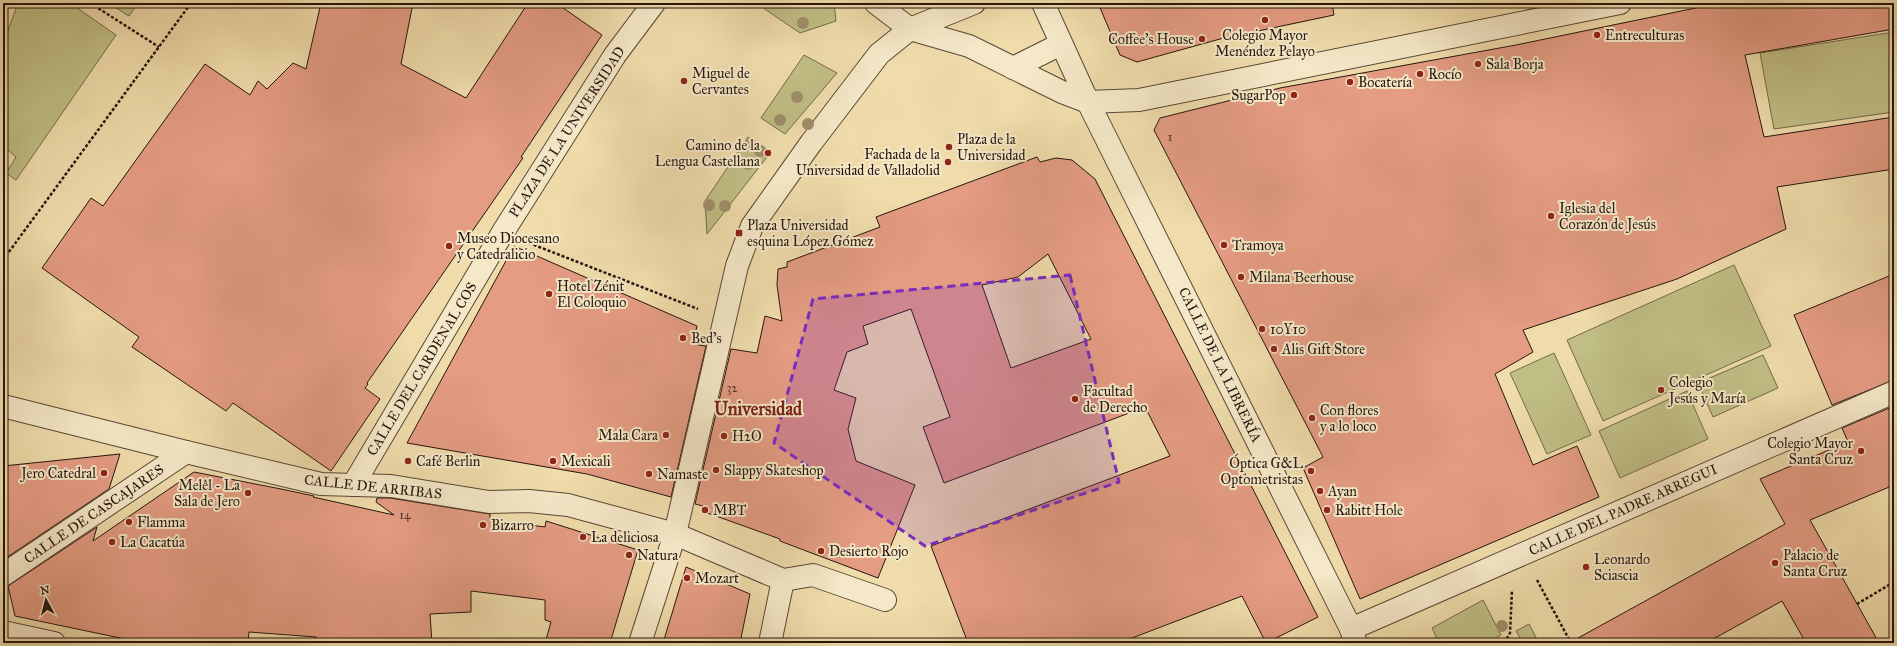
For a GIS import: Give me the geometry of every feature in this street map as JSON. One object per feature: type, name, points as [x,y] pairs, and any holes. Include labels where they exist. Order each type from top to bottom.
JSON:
[{"type":"street","name":"PLAZA DE LA UNIVERSIDAD","points":[[503,232],[615,55],[654,3]]},
{"type":"street","points":[[876,3],[910,29],[968,46],[1062,92],[1088,102],[1139,100],[1620,3]]},
{"type":"street","points":[[640,643],[675,534],[737,266],[752,226],[811,143],[879,54],[910,29],[974,3]]},
{"type":"street","points":[[1043,3],[1088,102]]},
{"type":"street","points":[[1014,68],[1061,44]]},
{"type":"street","name":"CALLE DE LA LIBRERÍA","points":[[1088,102],[1353,636]]},
{"type":"street","name":"CALLE DEL CARDENAL COS","points":[[353,485],[503,232]]},
{"type":"street","name":"CALLE DEL PADRE ARREGUI","points":[[1353,636],[1516,557],[1894,392]]},
{"type":"street","name":"CALLE DE ARRIBAS","points":[[3,406],[321,484],[391,486],[489,502],[529,501],[568,505],[675,534],[783,580]]},
{"type":"street","name":"CALLE DE CASCAJARES","points":[[3,575],[186,452]]},
{"type":"street","points":[[770,643],[783,580],[813,575],[885,600]]},
{"type":"street","points":[[3,632],[54,643]]},
{"type":"path","points":[[90,3],[159,47]]},
{"type":"path","points":[[3,260],[191,3]]},
{"type":"path","name":"PLAZA DE LA UNIVERSIDAD","points":[[503,232],[724,320]]},
{"type":"path","points":[[1504,643],[1510,633],[1513,569],[1516,557]]},
{"type":"path","points":[[1516,557],[1570,643]]},
{"type":"path","points":[[1857,604],[1894,582]]},
{"type":"highlighted area","points":[[1070,275],[1119,482],[925,546],[774,443],[813,299]]},
{"type":"shaded area","points":[[18,3],[70,3],[116,35],[16,180],[6,173],[16,157],[3,146],[3,44]]},
{"type":"shaded area","points":[[108,3],[138,3],[129,16]]},
{"type":"shaded area","points":[[756,3],[834,3],[836,21],[800,33]]},
{"type":"shaded area","points":[[1894,32],[1894,112],[1774,129],[1760,53]]},
{"type":"shaded area","points":[[804,55],[837,73],[785,134],[761,118]]},
{"type":"shaded area","points":[[748,137],[771,152],[707,234],[705,201]]},
{"type":"shaded area","points":[[1734,265],[1771,346],[1603,421],[1567,340]]},
{"type":"shaded area","points":[[1554,353],[1591,435],[1547,454],[1510,373]]},
{"type":"shaded area","points":[[1763,355],[1778,388],[1713,417],[1698,383]]},
{"type":"shaded area","points":[[1687,391],[1708,439],[1620,478],[1599,431]]},
{"type":"shaded area","points":[[1483,600],[1501,635],[1487,643],[1439,643],[1432,628]]},
{"type":"shaded area","points":[[1529,624],[1539,643],[1519,643],[1522,641],[1516,631]]},
{"type":"building","points":[[321,3],[413,3],[401,64],[466,98],[528,3],[556,3],[602,35],[521,157],[523,158],[367,383],[368,384],[365,388],[380,399],[331,471],[233,403],[226,411],[132,347],[139,337],[42,268],[91,198],[103,206],[205,64],[250,95],[258,81],[267,89],[293,63],[306,69]]},
{"type":"building","points":[[1098,3],[1332,3],[1334,15],[1220,39],[1137,62],[1120,55]]},
{"type":"building","points":[[1720,3],[1894,3],[1894,29],[1745,55],[1764,137],[1894,117],[1894,169],[1777,187],[1786,229],[1677,279],[1523,330],[1533,352],[1495,374],[1533,465],[1577,446],[1599,497],[1360,599],[1303,468],[1323,457],[1154,130],[1160,118],[1280,88],[1516,45]]},
{"type":"building","name":"Facultad de Derecho","points":[[1037,157],[1040,162],[1056,158],[1072,160],[1095,179],[1318,617],[1266,643],[1242,596],[1119,643],[968,643],[931,546],[1170,456],[1145,407],[944,483],[923,427],[950,417],[911,309],[863,326],[868,344],[847,352],[834,390],[856,398],[848,429],[856,461],[915,485],[878,578],[780,541],[780,539],[702,511],[703,506],[695,504],[731,349],[757,353],[765,316],[782,321],[777,285],[778,269],[787,267],[787,262],[880,227],[876,217]],"holes":[[[1048,254],[1091,339],[1011,368],[982,285],[1018,277]]]},
{"type":"building","points":[[514,246],[697,326],[693,344],[706,346],[671,497],[587,474],[407,443]]},
{"type":"building","points":[[1894,274],[1894,380],[1832,405],[1794,315]]},
{"type":"building","name":"Palacio de Santa Cruz","points":[[1894,406],[1894,485],[1810,520],[1879,643],[1806,643],[1782,601],[1706,643],[1569,643],[1785,524],[1760,479],[1848,442],[1842,428]]},
{"type":"building","points":[[120,454],[109,489],[3,560],[3,466]]},
{"type":"building","points":[[194,472],[314,496],[313,497],[394,515],[376,502],[377,498],[390,498],[490,514],[490,520],[545,527],[546,521],[638,550],[610,643],[545,643],[551,622],[545,620],[545,600],[471,591],[471,612],[430,614],[432,643],[322,643],[322,640],[316,639],[316,637],[249,632],[248,643],[144,643],[15,616],[8,586],[97,527],[93,541]]},
{"type":"building","points":[[686,567],[750,594],[740,643],[663,643]]},
{"type":"place","name":"Colegio Mayor Menéndez Pelayo","points":[[1265,20]]},
{"type":"place","name":"Entreculturas","points":[[1597,35]]},
{"type":"place","name":"Coffee's House","points":[[1202,39]]},
{"type":"place","name":"Sala Borja","points":[[1478,64]]},
{"type":"place","name":"Rocío","points":[[1420,74]]},
{"type":"place","name":"Miguel de Cervantes","points":[[684,81]]},
{"type":"place","name":"Bocatería","points":[[1350,82]]},
{"type":"place","name":"SugarPop","points":[[1294,95]]},
{"type":"place","name":"Plaza de la Universidad","points":[[949,147]]},
{"type":"place","name":"Camino de la Lengua Castellana","points":[[768,153]]},
{"type":"place","name":"Fachada de la Universidad de Valladolid","points":[[948,162]]},
{"type":"place","name":"Iglesia del Corazón de Jesús","points":[[1551,216]]},
{"type":"place","name":"Plaza Universidad esquina López Gómez","points":[[739,233]]},
{"type":"place","name":"Tramoya","points":[[1224,245]]},
{"type":"place","name":"Museo Diocesano y Catedralicio","points":[[449,246]]},
{"type":"place","name":"Milana Ɓeerhouse","points":[[1241,277]]},
{"type":"place","name":"Hotel Zénit El Coloquio","points":[[549,294]]},
{"type":"place","name":"10Y10","points":[[1262,329]]},
{"type":"place","name":"Bed's","points":[[683,338]]},
{"type":"place","name":"Alis Gift Store","points":[[1274,349]]},
{"type":"place","name":"Colegio Jesús y María","points":[[1661,390]]},
{"type":"place","name":"Facultad de Derecho","points":[[1075,399]]},
{"type":"place","name":"Con flores y a lo loco","points":[[1312,418]]},
{"type":"place","name":"Mala Cara","points":[[666,435]]},
{"type":"place","name":"H2O","points":[[724,436]]},
{"type":"place","name":"Colegio Mayor Santa Cruz","points":[[1861,451]]},
{"type":"place","name":"Café Berlin","points":[[408,461]]},
{"type":"place","name":"Mexicali","points":[[553,461]]},
{"type":"place","name":"Slappy Skateshop","points":[[716,470]]},
{"type":"place","name":"Óptica G&L Optometristas","points":[[1311,471]]},
{"type":"place","name":"Jero Catedral","points":[[104,473]]},
{"type":"place","name":"Namaste","points":[[649,474]]},
{"type":"place","name":"Ayan","points":[[1320,491]]},
{"type":"place","name":"Melêl - La Sala de Jero","points":[[248,493]]},
{"type":"place","name":"MBT","points":[[705,510]]},
{"type":"place","name":"Rabitt Hole","points":[[1327,510]]},
{"type":"place","name":"Flamma","points":[[129,522]]},
{"type":"place","name":"Bizarro","points":[[483,525]]},
{"type":"place","name":"La deliciosa","points":[[583,537]]},
{"type":"place","name":"La Cacatúa","points":[[112,542]]},
{"type":"place","name":"Desierto Rojo","points":[[821,551]]},
{"type":"place","name":"Natura","points":[[629,555]]},
{"type":"place","name":"Palacio de Santa Cruz","points":[[1775,563]]},
{"type":"place","name":"Leonardo Sciascia","points":[[1586,567]]},
{"type":"place","name":"Mozart","points":[[687,578]]},
{"type":"district","name":"Universidad","points":[[758,409]]}]
